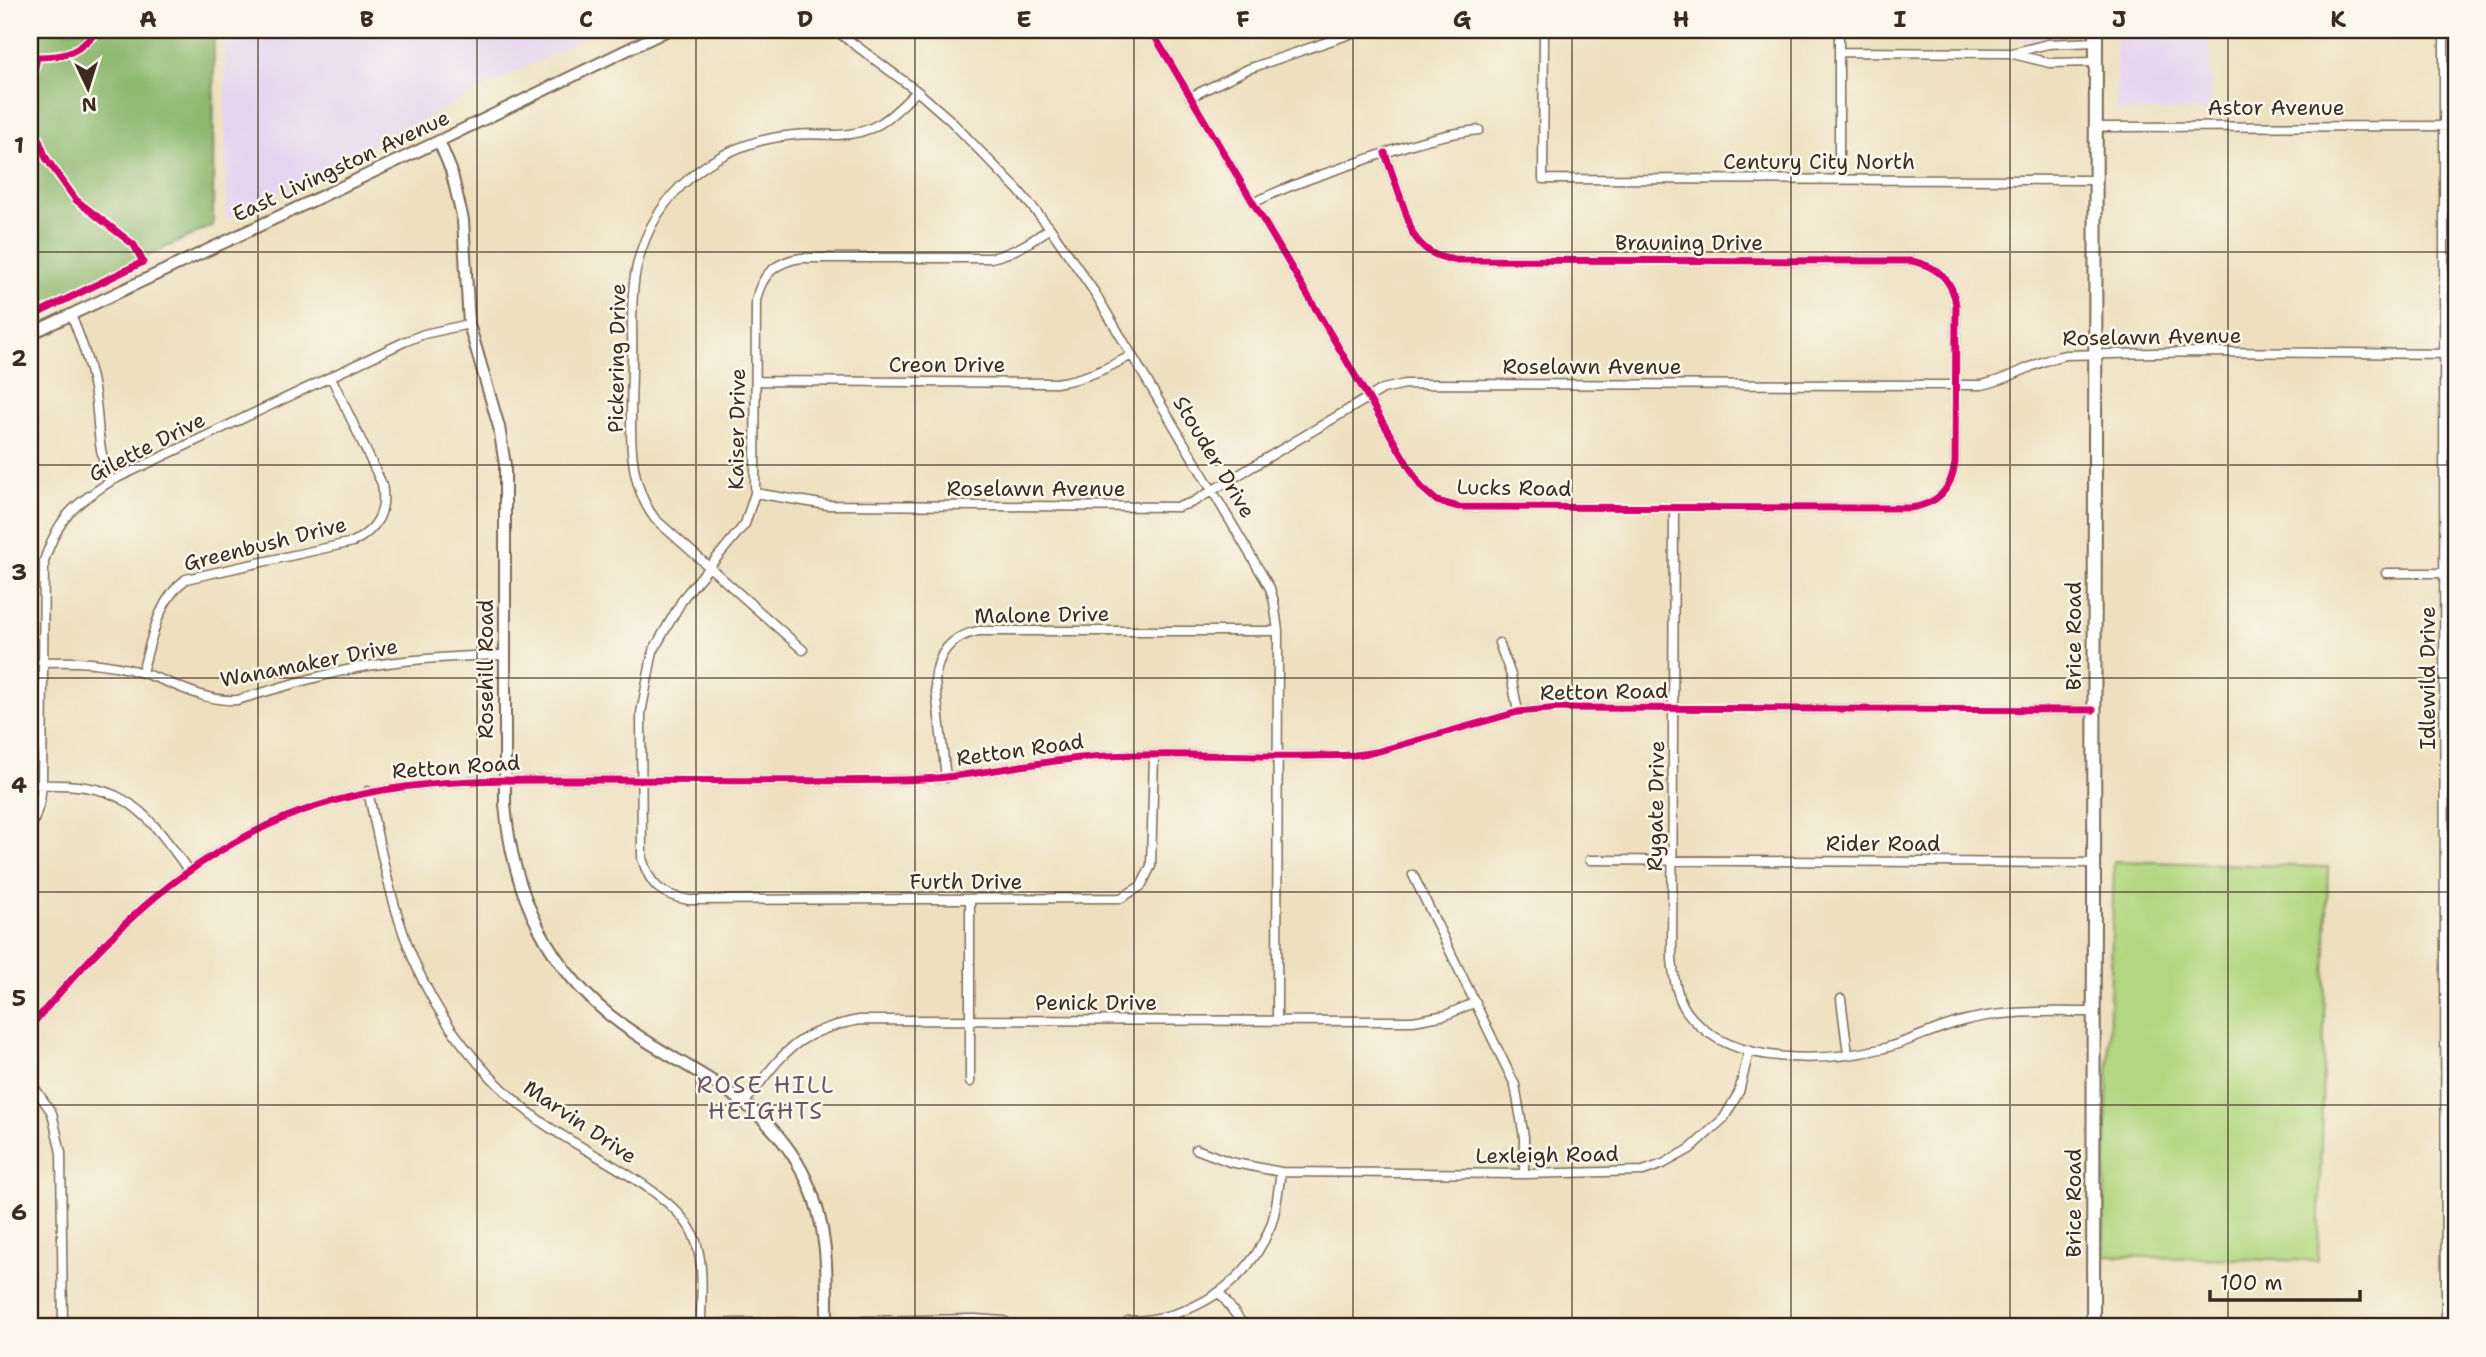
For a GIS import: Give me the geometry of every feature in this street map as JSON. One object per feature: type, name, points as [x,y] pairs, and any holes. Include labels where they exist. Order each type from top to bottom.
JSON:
[{"type":"main road","name":"Brice Road","points":[[2093,1327],[2096,36]]},
{"type":"street","name":"East Livingston Avenue","points":[[30,334],[668,30]]},
{"type":"street","name":"Stouder Drive","points":[[835,30],[917,91],[983,152],[1050,228],[1095,293],[1270,588],[1278,631],[1277,1021]]},
{"type":"street","name":"Lucks Road","points":[[1151,30],[1421,486],[1437,502],[1459,507],[1910,508],[1933,502],[1946,491],[1954,471],[1955,385]]},
{"type":"street","points":[[1190,97],[1248,69],[1362,30]]},
{"type":"street","name":"Century City North","points":[[1544,30],[1543,179],[2095,180]]},
{"type":"street","points":[[1839,30],[1839,180]]},
{"type":"street","name":"Idlewild Drive","points":[[2444,30],[2446,1327]]},
{"type":"street","points":[[1839,52],[2010,53],[2096,36]]},
{"type":"street","points":[[2010,53],[2050,63],[2095,62]]},
{"type":"street","name":"Pickering Drive","points":[[803,650],[655,519],[646,507],[635,478],[632,450],[633,300],[636,271],[644,242],[674,192],[721,155],[750,143],[796,134],[855,134],[871,129],[889,119],[917,91]]},
{"type":"street","name":"Astor Avenue","points":[[2095,127],[2456,126]]},
{"type":"street","points":[[1253,203],[1294,184],[1385,153],[1441,135],[1479,130]]},
{"type":"street","name":"Rosehill Road","points":[[439,141],[451,170],[463,220],[468,324],[499,427],[505,465],[505,780],[507,828],[520,888],[535,922],[565,972],[583,991],[623,1026],[745,1102],[786,1145],[798,1163],[814,1198],[826,1248],[827,1324]]},
{"type":"street","name":"Brauning Drive","points":[[1385,153],[1413,234],[1420,245],[1430,253],[1443,258],[1912,261],[1933,267],[1942,274],[1954,294],[1955,385]]},
{"type":"street","name":"Kaiser Drive","points":[[657,888],[646,874],[642,858],[641,713],[653,651],[684,597],[745,524],[755,493],[758,290],[770,270],[779,264],[801,258],[991,258],[1006,255],[1050,228]]},
{"type":"street","points":[[71,315],[93,382],[99,444],[111,481]]},
{"type":"street","name":"Gilette Drive","points":[[30,832],[40,802],[42,784],[44,561],[51,540],[75,504],[111,481],[404,341],[468,324]]},
{"type":"street","name":"Roselawn Avenue","points":[[755,493],[827,505],[1167,508],[1186,505],[1368,398],[1383,390],[1405,384],[1955,385],[1996,383],[2049,358],[2095,354],[2456,354]]},
{"type":"street","name":"Creon Drive","points":[[756,382],[1056,383],[1097,374],[1132,355]]},
{"type":"street","name":"Greenbush Drive","points":[[142,672],[167,596],[186,579],[353,542],[364,536],[380,519],[384,496],[382,484],[331,377]]},
{"type":"street","name":"Rygate Drive","points":[[1674,508],[1673,976],[1676,990],[1691,1017],[1717,1038],[1749,1051]]},
{"type":"street","points":[[2386,573],[2456,573]]},
{"type":"street","name":"Malone Drive","points":[[946,778],[935,682],[939,657],[946,646],[956,638],[978,631],[1278,631]]},
{"type":"street","points":[[1499,643],[1511,675],[1518,712]]},
{"type":"street","name":"Wanamaker Drive","points":[[42,662],[98,664],[142,672],[203,696],[225,700],[355,668],[437,657],[505,655]]},
{"type":"street","name":"Retton Road","points":[[30,1027],[92,955],[151,899],[188,870],[284,818],[368,791],[428,783],[505,780],[897,780],[946,778],[1079,758],[1362,754],[1518,712],[1571,708],[2094,710]]},
{"type":"street","name":"Furth Drive","points":[[657,888],[671,897],[689,900],[1121,898],[1141,886],[1147,877],[1153,853],[1154,755]]},
{"type":"street","points":[[30,785],[88,786],[120,797],[135,806],[159,828],[188,870]]},
{"type":"street","name":"Marvin Drive","points":[[368,791],[391,896],[417,973],[434,1004],[489,1076],[520,1104],[561,1135],[657,1194],[684,1219],[692,1232],[700,1256],[701,1323]]},
{"type":"street","name":"Rider Road","points":[[1590,860],[2093,863]]},
{"type":"street","points":[[1413,875],[1515,1085],[1524,1137],[1524,1174]]},
{"type":"street","points":[[970,900],[970,1082]]},
{"type":"street","points":[[1840,999],[1848,1054]]},
{"type":"street","name":"Penick Drive","points":[[745,1102],[782,1055],[817,1030],[859,1020],[1431,1020],[1476,1002]]},
{"type":"street","points":[[1749,1051],[1793,1058],[1821,1058],[1883,1048],[1946,1025],[1990,1015],[2093,1012]]},
{"type":"street","name":"Lexleigh Road","points":[[1196,1149],[1230,1161],[1280,1172],[1524,1174],[1643,1171],[1678,1157],[1702,1140],[1724,1118],[1740,1092],[1749,1051]]},
{"type":"street","points":[[30,1081],[52,1113],[61,1153],[63,1327]]},
{"type":"street","points":[[2444,1144],[2456,1144]]},
{"type":"street","points":[[1128,1321],[1160,1319],[1205,1302],[1245,1269],[1265,1238],[1274,1214],[1280,1172]]},
{"type":"street","points":[[1219,1292],[1245,1327]]},
{"type":"street","points":[[519,1327],[701,1323],[827,1324],[975,1319],[997,1319],[1011,1326]]},
{"type":"shaded area","points":[[225,30],[599,30],[226,219]]},
{"type":"shaded area","points":[[1896,30],[2073,30],[2073,39],[2023,40],[2000,34],[1896,33]]},
{"type":"shaded area","points":[[2116,30],[2210,30],[2210,111],[2116,111]]},
{"type":"green space","points":[[30,30],[214,30],[213,225],[30,312]]},
{"type":"green space","points":[[2114,861],[2328,867],[2318,1261],[2103,1256]]},
{"type":"cycle path","points":[[30,317],[143,262],[134,245],[76,200],[46,158],[33,125],[30,91],[37,57],[64,55],[78,49],[98,30]]},
{"type":"cycle path","points":[[1151,30],[1421,487],[1437,501],[1459,507],[1910,508],[1928,503],[1946,488],[1955,463],[1956,305],[1951,288],[1936,270],[1912,261],[1448,259],[1426,249],[1413,234],[1385,153]]},
{"type":"cycle path","points":[[30,1027],[115,934],[175,881],[208,858],[284,818],[322,804],[400,788],[439,783],[518,780],[896,780],[949,777],[1107,756],[1355,755],[1376,752],[1518,712],[1560,708],[2093,710]]},
{"type":"district","name":"ROSE HILL HEIGHTS","points":[[766,1098]]}]
